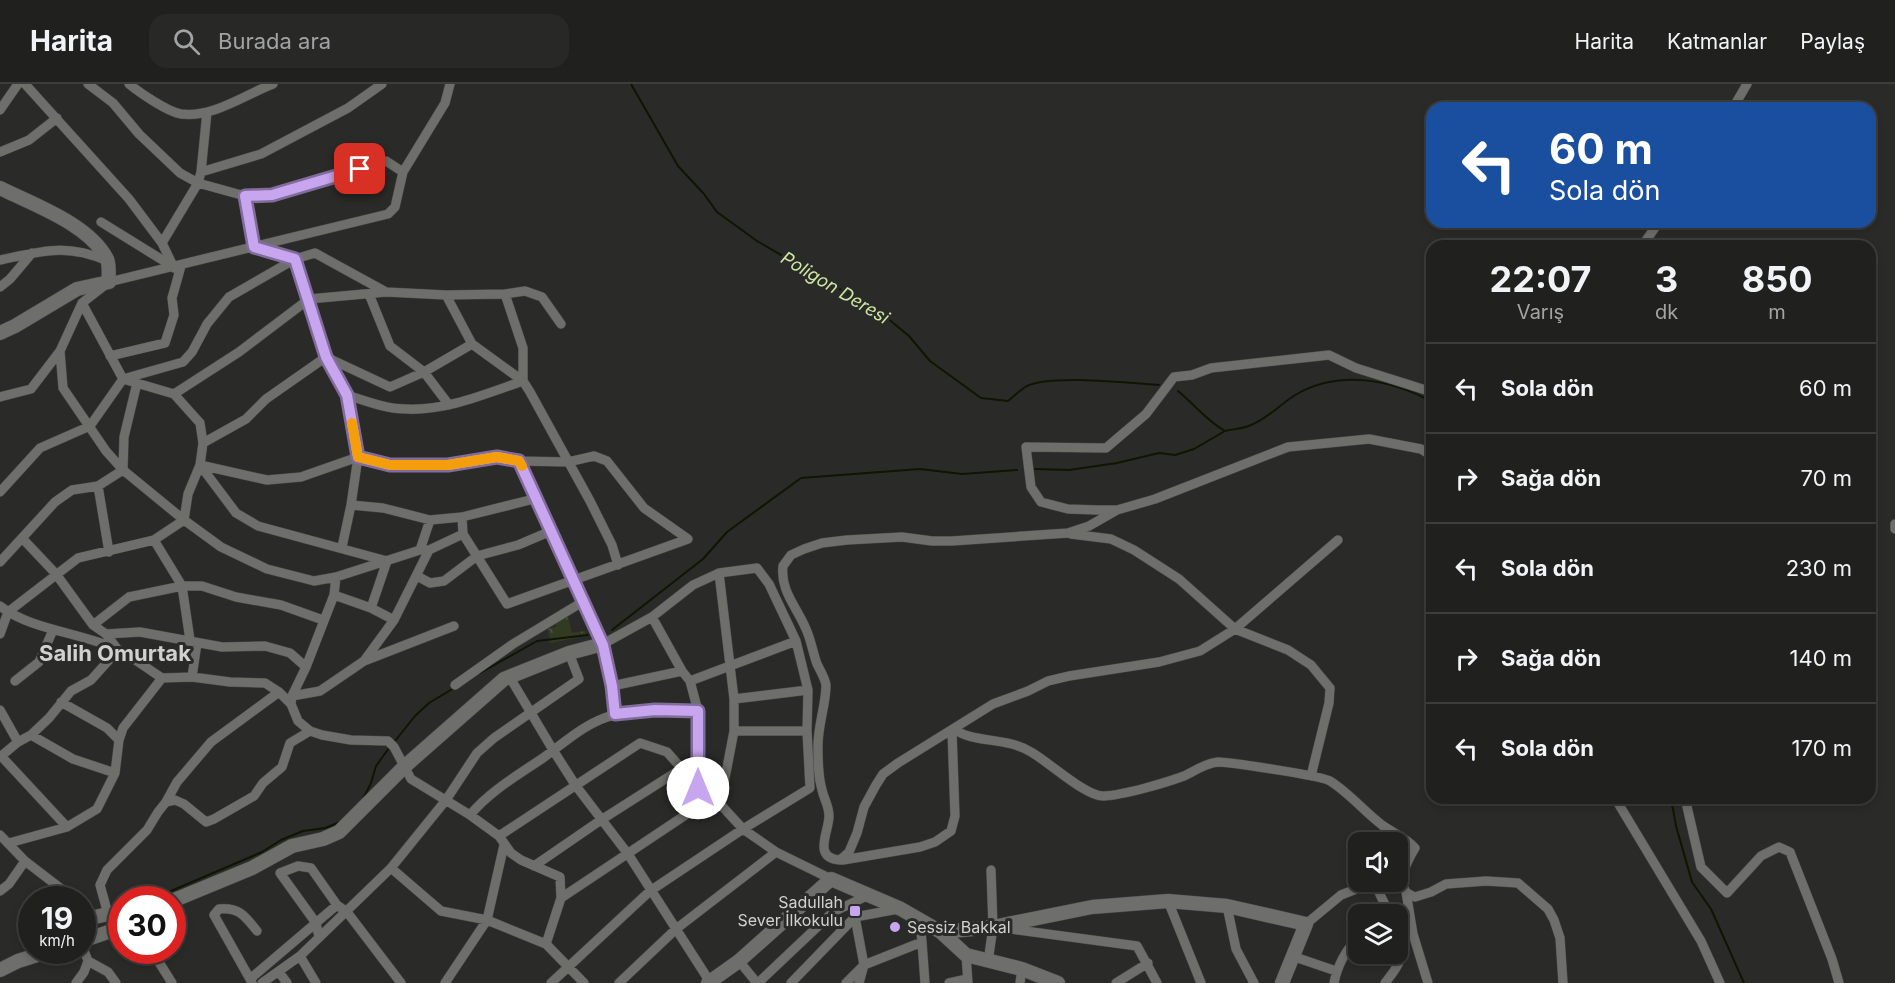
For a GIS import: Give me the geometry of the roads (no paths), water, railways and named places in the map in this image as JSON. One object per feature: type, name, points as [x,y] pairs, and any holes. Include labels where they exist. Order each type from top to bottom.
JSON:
[{"type":"street","points":[[0,110],[18,84]]},
{"type":"street","points":[[25,84],[129,199],[178,267],[172,298],[174,315],[165,343],[110,356]]},
{"type":"street","points":[[88,84],[113,103],[140,134],[180,173],[198,183],[245,196],[272,195],[386,161],[404,172]]},
{"type":"street","points":[[129,84],[143,95],[180,114],[207,112],[270,85]]},
{"type":"street","points":[[201,172],[261,154],[348,108],[382,84]]},
{"type":"street","points":[[0,333],[77,289],[178,267],[388,214],[395,207],[404,172],[445,103],[450,84]]},
{"type":"street","points":[[1736,102],[1747,84]]},
{"type":"street","points":[[162,243],[198,183],[207,112]]},
{"type":"street","points":[[0,152],[30,140],[57,118]]},
{"type":"street","points":[[0,188],[89,235],[108,261],[109,282]]},
{"type":"street","points":[[245,196],[254,247]]},
{"type":"street","points":[[101,222],[178,267]]},
{"type":"street","points":[[254,247],[295,259]]},
{"type":"street","points":[[0,260],[54,249],[87,252],[108,261]]},
{"type":"street","points":[[0,287],[32,253]]},
{"type":"street","points":[[0,492],[40,448],[90,426],[123,379],[183,362],[192,352],[207,324],[229,297],[295,259],[315,253],[386,292]]},
{"type":"street","points":[[295,259],[326,357],[347,395],[358,457],[342,547]]},
{"type":"street","points":[[0,397],[32,389],[60,351],[82,303],[109,282]]},
{"type":"street","points":[[174,394],[239,352],[309,299],[386,292],[446,295],[505,294],[525,291],[542,297],[561,324]]},
{"type":"street","points":[[369,294],[390,346],[424,372],[449,405]]},
{"type":"street","points":[[505,294],[523,348],[523,381]]},
{"type":"street","points":[[446,295],[472,344],[523,381],[612,545],[618,565]]},
{"type":"street","points":[[2,611],[78,558],[154,540],[184,520],[188,494],[201,465],[203,442],[200,423],[174,394],[123,379],[82,303]]},
{"type":"street","points":[[326,357],[390,387],[424,372],[472,344]]},
{"type":"street","points":[[60,351],[63,388],[106,451],[123,470],[221,547],[267,569],[314,581],[336,577],[425,550],[463,534]]},
{"type":"street","points":[[1117,510],[1068,509],[1041,502],[1031,487],[1026,447],[1106,448],[1146,414],[1173,377],[1192,375],[1211,368],[1329,355],[1356,368],[1426,390]]},
{"type":"street","points":[[203,442],[246,419],[266,399],[326,357]]},
{"type":"street","points":[[347,395],[374,404],[404,409],[428,409],[449,405],[523,381]]},
{"type":"street","points":[[123,470],[124,436],[137,383]]},
{"type":"street","points":[[953,730],[955,816],[951,831],[935,842],[920,847],[840,860],[833,860],[827,855],[824,848],[829,817],[828,805],[822,792],[819,775],[818,747],[818,728],[826,683],[811,648],[806,629],[784,586],[783,566],[791,555],[804,549],[847,540],[902,537],[952,541],[1068,533],[1089,526],[1117,510],[1155,499],[1288,447],[1369,439],[1421,449],[1426,452]]},
{"type":"street","points":[[201,465],[267,480],[301,477],[358,457],[390,465],[448,465],[497,457],[519,461],[568,462],[594,456],[603,458],[644,508],[688,539],[507,604],[463,534],[462,518]]},
{"type":"street","points":[[519,461],[538,498],[603,645],[612,686],[615,714]]},
{"type":"street","points":[[201,465],[236,513],[258,526],[387,561]]},
{"type":"street","points":[[0,562],[56,501],[72,490],[98,486],[123,470]]},
{"type":"street","points":[[98,486],[109,552]]},
{"type":"street","points":[[351,505],[383,508],[430,520],[462,518],[538,498]]},
{"type":"street","points":[[1089,509],[1089,526]]},
{"type":"street","points":[[364,661],[394,620],[417,576],[425,550],[430,520]]},
{"type":"street","points":[[1895,524],[1895,529]]},
{"type":"street","points":[[417,576],[430,583],[444,581],[477,556],[518,545],[551,531]]},
{"type":"street","points":[[1068,533],[1111,539],[1134,550],[1179,579],[1235,629],[1288,650],[1311,665],[1330,688],[1329,703],[1311,776]]},
{"type":"street","points":[[22,538],[56,574],[93,625],[106,634],[118,650]]},
{"type":"street","points":[[154,540],[182,586],[193,642],[192,676]]},
{"type":"street","points":[[840,860],[849,852],[864,807],[883,774],[898,762],[993,704],[1048,681],[1159,662],[1200,651],[1235,629],[1338,540]]},
{"type":"street","points":[[371,608],[387,561]]},
{"type":"street","points":[[186,895],[252,868],[292,846],[333,835],[404,767],[509,676],[569,653],[603,645],[652,617],[693,585],[719,573],[757,568],[769,584],[796,641],[808,690],[807,731],[810,788],[650,891],[551,983]]},
{"type":"street","points":[[719,573],[734,699],[734,731],[720,804]]},
{"type":"street","points":[[291,700],[334,595],[336,577]]},
{"type":"street","points":[[93,625],[129,597],[182,586],[202,586],[236,597],[281,605],[323,620]]},
{"type":"street","points":[[334,595],[371,608],[394,620]]},
{"type":"street","points":[[455,684],[523,638],[584,601]]},
{"type":"street","points":[[2,611],[118,650],[162,678],[192,676],[230,682],[265,683],[291,700],[298,721],[310,731],[337,738],[391,744],[411,779],[470,814],[502,840],[510,853],[560,877],[561,898],[546,944]]},
{"type":"street","points":[[0,634],[2,611]]},
{"type":"street","points":[[652,617],[690,681],[698,711],[698,788]]},
{"type":"street","points":[[291,700],[320,691],[364,661],[454,626]]},
{"type":"street","points":[[15,681],[39,662],[53,630]]},
{"type":"street","points":[[106,634],[140,632],[222,647],[265,646],[290,653],[306,667]]},
{"type":"street","points":[[690,681],[796,641]]},
{"type":"street","points":[[67,827],[1,757],[50,718],[71,691],[91,680],[118,650]]},
{"type":"street","points":[[262,983],[300,956],[391,868],[446,800],[477,753],[579,679],[569,653]]},
{"type":"street","points":[[612,686],[682,671]]},
{"type":"street","points":[[509,676],[576,786],[628,854],[709,982],[739,961],[831,879]]},
{"type":"street","points":[[9,843],[67,827],[97,809],[115,773],[119,740],[123,728],[162,678]]},
{"type":"street","points":[[734,699],[808,690]]},
{"type":"street","points":[[108,901],[100,885],[107,870],[147,830],[177,782],[211,742],[279,692]]},
{"type":"street","points":[[61,702],[107,728],[119,740]]},
{"type":"street","points":[[0,710],[18,742]]},
{"type":"street","points":[[470,814],[490,795],[573,736],[615,714],[655,710],[698,711]]},
{"type":"street","points":[[953,730],[962,735],[1016,743],[1078,786],[1092,794],[1103,796],[1161,784],[1217,762],[1329,780],[1393,832]]},
{"type":"street","points":[[166,802],[175,800],[184,804],[206,822],[214,819],[254,796],[263,783],[282,766],[290,743],[310,731]]},
{"type":"street","points":[[734,731],[807,731]]},
{"type":"street","points":[[31,735],[73,759],[115,773]]},
{"type":"street","points":[[446,983],[487,920],[502,840],[640,743],[667,752],[698,788],[720,804],[743,829],[776,852],[901,909],[941,933],[966,955],[1021,976],[1058,983]]},
{"type":"street","points":[[534,866],[681,769]]},
{"type":"street","points":[[561,898],[711,798]]},
{"type":"street","points":[[1619,804],[1701,941],[1720,983]]},
{"type":"street","points":[[1686,804],[1701,867],[1727,893],[1761,856],[1779,847],[1790,852],[1828,948],[1839,983]]},
{"type":"street","points":[[0,835],[26,861],[58,886]]},
{"type":"street","points":[[1408,841],[1416,849],[1408,861]]},
{"type":"street","points":[[619,983],[676,929],[776,852]]},
{"type":"street","points":[[0,891],[9,884],[26,861]]},
{"type":"street","points":[[319,937],[316,924],[280,873],[298,866],[311,868],[337,905],[347,912],[401,983]]},
{"type":"street","points":[[391,868],[441,910],[487,920],[546,944],[584,983]]},
{"type":"street","points":[[988,962],[993,927],[991,870]]},
{"type":"street","points":[[1406,892],[1415,897],[1446,884],[1486,881],[1518,883],[1548,909],[1554,920],[1560,938],[1563,983]]},
{"type":"street","points":[[1282,983],[1306,924],[1341,895],[1374,882],[1384,904]]},
{"type":"street","points":[[1406,892],[1413,934],[1428,983]]},
{"type":"street","points":[[739,961],[757,983],[833,912],[869,895]]},
{"type":"street","points":[[1168,901],[1201,983]]},
{"type":"street","points":[[941,933],[993,927],[1092,907],[1168,901],[1227,906],[1306,924]]},
{"type":"street","points":[[257,931],[248,920],[230,908],[219,909],[214,915],[251,981],[337,905]]},
{"type":"street","points":[[1227,906],[1236,949],[1254,983]]},
{"type":"street","points":[[791,983],[855,917],[901,909]]},
{"type":"street","points":[[855,917],[864,965],[859,983]]},
{"type":"street","points":[[920,921],[926,983]]},
{"type":"street","points":[[993,927],[1137,946],[1157,983]]},
{"type":"street","points":[[846,983],[864,965],[922,942]]},
{"type":"street","points":[[1334,983],[1336,971],[1348,951]]},
{"type":"street","points":[[949,983],[968,981],[966,955]]},
{"type":"street","points":[[300,956],[316,983]]},
{"type":"street","points":[[1292,956],[1336,971]]},
{"type":"street","points":[[0,970],[18,961]]},
{"type":"street","points":[[1116,983],[1148,963]]},
{"type":"street","points":[[76,983],[87,964]]},
{"type":"street","points":[[93,964],[108,972],[116,983]]},
{"type":"street","points":[[160,964],[172,983]]},
{"type":"street","points":[[1385,983],[1399,964]]},
{"type":"street","points":[[279,972],[287,983]]},
{"type":"waterway","name":"Poligon Deresi","points":[[631,84],[678,166],[717,212],[757,241],[881,313],[909,336],[930,361],[981,398],[1008,401],[1027,386],[1053,380],[1159,385]]},
{"type":"waterway","name":"Poligon Deresi","points":[[1178,391],[1225,431],[1257,422],[1297,394],[1330,382],[1365,380],[1382,383],[1426,399]]},
{"type":"waterway","points":[[1035,469],[1069,470],[1117,463],[1159,453],[1175,455],[1194,449],[1225,431]]},
{"type":"waterway","points":[[612,630],[703,559],[727,532],[801,478],[920,469],[962,474],[1017,470]]},
{"type":"waterway","points":[[480,673],[537,641],[588,635]]},
{"type":"waterway","points":[[395,741],[429,703],[454,688]]},
{"type":"waterway","points":[[363,799],[376,766],[389,748]]},
{"type":"waterway","name":"Poligon Deresi","points":[[1672,804],[1692,882],[1711,909],[1744,983]]},
{"type":"waterway","points":[[183,886],[262,852],[281,840],[303,831],[325,828],[340,822]]},
{"type":"place","name":"Sadullah Sever İlkokulu","points":[[855,911]]},
{"type":"place","name":"Sessiz Bakkal","points":[[895,927]]},
{"type":"district","name":"Salih Omurtak","points":[[115,653]]}]
